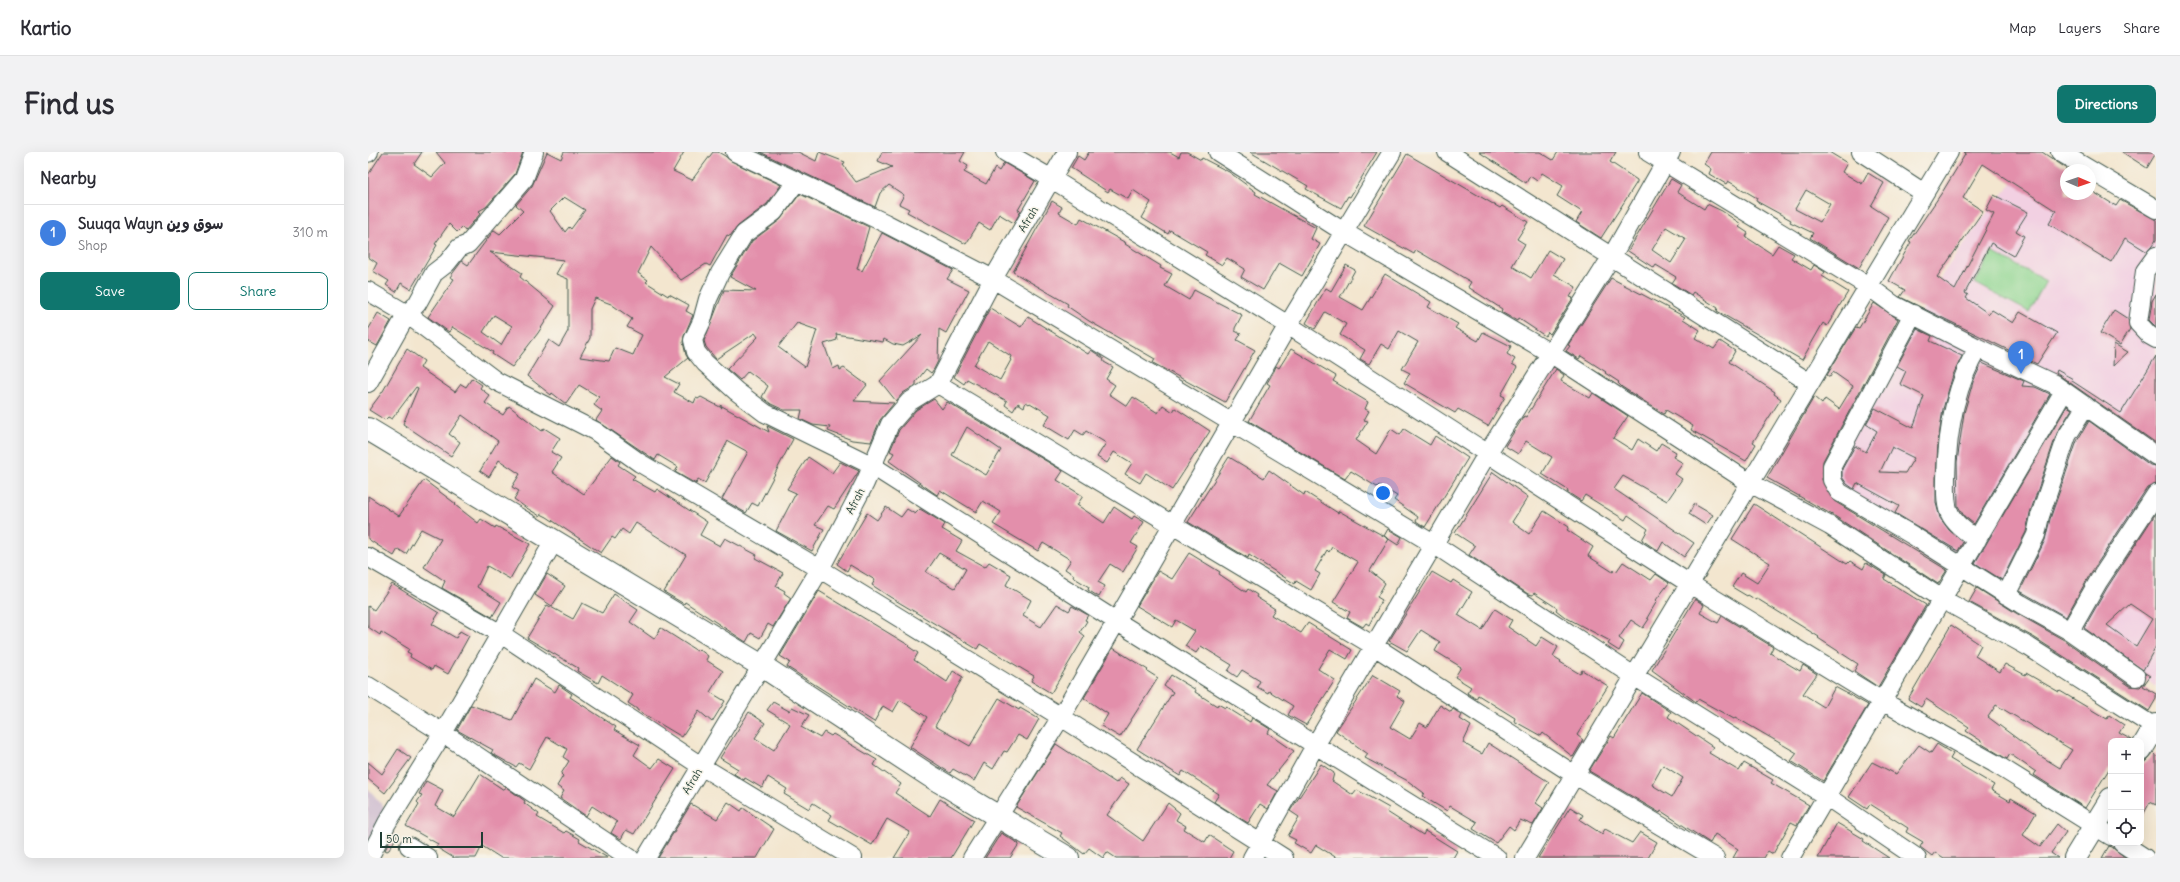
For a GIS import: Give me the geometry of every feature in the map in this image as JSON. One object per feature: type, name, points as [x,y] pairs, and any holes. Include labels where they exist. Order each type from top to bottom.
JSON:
[{"type":"main road","points":[[368,429],[762,666],[930,776],[999,815],[1068,858]]},
{"type":"main road","points":[[2144,745],[2156,727]]},
{"type":"main road","points":[[2075,858],[2103,831],[2108,810]]},
{"type":"street","points":[[368,383],[407,314],[417,304],[434,273],[447,263],[459,248],[468,244],[524,179],[534,152]]},
{"type":"street","points":[[735,152],[885,223],[993,279],[1435,545],[1634,676],[1826,796],[1917,858]]},
{"type":"street","points":[[1005,152],[1052,179],[1288,325],[1690,584],[1882,701],[1994,763],[2103,831]]},
{"type":"street","name":"Afrah","points":[[646,858],[820,568],[865,483],[871,465],[890,424],[909,402],[938,384],[993,279],[1067,152]]},
{"type":"street","points":[[1218,152],[1344,232],[1550,354],[1750,483],[1830,526],[1942,599],[2029,647],[2156,727]]},
{"type":"street","points":[[972,858],[1061,717],[1288,325],[1392,152]]},
{"type":"street","points":[[1447,152],[1810,382]]},
{"type":"street","points":[[1648,152],[1668,157],[1868,286],[1894,305],[1978,348],[2054,384],[2156,456]]},
{"type":"street","points":[[1862,152],[1924,193]]},
{"type":"street","points":[[1525,858],[1949,152]]},
{"type":"street","points":[[2060,152],[2156,209]]},
{"type":"street","points":[[1257,851],[1316,744],[1435,545],[1487,454],[1612,256],[1668,157]]},
{"type":"street","points":[[797,181],[774,212],[744,234],[735,247],[708,299],[702,321],[693,344],[696,352],[705,363],[736,391],[765,413],[871,465],[1116,621],[1497,858]]},
{"type":"street","points":[[2156,256],[2146,271],[2138,323],[2149,335],[2156,339]]},
{"type":"street","points":[[368,291],[407,314],[496,381],[595,431],[640,463],[820,568],[1061,717],[1257,851],[1284,858]]},
{"type":"street","points":[[1913,314],[1832,466],[1832,480],[1839,492],[1962,565],[2006,595],[2070,631],[2136,677]]},
{"type":"street","points":[[1977,540],[1955,522],[1948,508],[1946,491],[1947,438],[1960,386],[1969,363],[1978,348]]},
{"type":"street","points":[[938,384],[1374,646],[1575,775],[1715,858]]},
{"type":"street","points":[[1790,858],[2064,391]]},
{"type":"street","points":[[2006,595],[2036,535],[2040,516],[2067,436],[2086,406]]},
{"type":"street","points":[[2070,631],[2098,582],[2156,494]]},
{"type":"street","points":[[369,858],[387,823],[443,732],[554,541]]},
{"type":"street","points":[[368,557],[501,634],[702,766],[853,858]]},
{"type":"street","points":[[368,686],[443,732],[630,858]]},
{"type":"street","points":[[409,846],[428,858]]},
{"type":"street","points":[[2127,846],[2145,858]]},
{"type":"shaded area","points":[[2025,169],[2060,190],[2060,200],[2096,200],[2096,194],[2156,216],[2156,686],[1828,478],[1945,270],[1989,210]]},
{"type":"shaded area","points":[[368,788],[389,813],[368,858]]},
{"type":"green space","points":[[1992,252],[2046,281],[2029,312],[1975,283]]},
{"type":"building","points":[[383,152],[422,152],[414,164],[432,177],[445,163],[436,152],[523,152],[515,174],[486,207],[479,211],[481,213],[465,231],[462,227],[457,232],[449,224],[435,244],[437,245],[411,289],[401,283],[396,292],[386,285],[389,281],[373,271],[377,263],[368,257],[368,175]]},
{"type":"building","points":[[547,152],[561,159],[564,152],[684,152],[673,171],[692,180],[713,152],[718,152],[731,161],[781,185],[767,204],[738,226],[730,236],[727,235],[710,266],[706,264],[681,280],[651,247],[638,273],[648,280],[646,282],[668,296],[669,294],[689,305],[686,311],[693,315],[683,342],[688,358],[665,377],[679,384],[674,392],[694,403],[696,398],[698,399],[701,397],[722,408],[720,405],[769,432],[767,426],[793,439],[758,506],[752,503],[746,513],[722,499],[748,452],[728,441],[705,483],[698,479],[696,484],[675,472],[678,467],[658,455],[655,460],[596,420],[602,411],[594,405],[599,397],[579,385],[566,404],[552,393],[551,395],[527,376],[549,340],[559,347],[568,331],[568,279],[556,274],[564,260],[490,252],[522,273],[520,277],[555,306],[538,333],[512,367],[492,354],[493,352],[452,327],[449,332],[428,317],[454,279],[450,277],[462,261],[468,265],[494,230],[500,234],[523,211],[516,205],[532,186]],"holes":[[[564,197],[585,210],[571,229],[569,227],[565,232],[550,211]],[[595,298],[611,304],[632,319],[627,327],[642,335],[633,355],[615,348],[609,361],[580,357],[590,338],[590,309]],[[494,315],[512,326],[501,345],[483,332]]]},
{"type":"building","points":[[760,152],[798,152],[816,161],[819,152],[845,162],[843,165],[856,182],[892,167],[878,161],[882,152],[965,152],[960,161],[968,166],[964,172],[986,184],[995,168],[999,171],[1004,163],[1035,181],[1018,210],[1021,211],[1014,223],[999,214],[990,230],[979,223],[966,244],[907,212],[909,209],[899,204],[904,195],[889,185],[880,193],[875,207]]},
{"type":"building","points":[[1089,152],[1170,152],[1179,157],[1181,152],[1187,152],[1201,160],[1202,158],[1229,172],[1256,192],[1255,194],[1316,228],[1311,239],[1320,244],[1302,276],[1279,263],[1263,290],[1241,277],[1245,269],[1227,258],[1222,265],[1205,255],[1207,252],[1170,230],[1168,234],[1142,218],[1151,202],[1133,190],[1128,199],[1110,189],[1108,192],[1071,168],[1078,156],[1084,160]]},
{"type":"building","points":[[1250,152],[1377,152],[1350,197],[1348,196],[1341,208],[1306,189],[1308,186]]},
{"type":"building","points":[[1479,152],[1540,152],[1553,160],[1558,152],[1616,152],[1610,162],[1637,180],[1637,182],[1601,238],[1576,222],[1582,212],[1557,196],[1563,186],[1542,173],[1537,181],[1530,176],[1526,183]]},
{"type":"building","points":[[1711,152],[1829,152],[1847,163],[1842,172],[1862,184],[1868,173],[1884,183],[1871,206],[1888,217],[1859,268],[1810,238],[1813,233],[1790,222],[1791,220],[1756,201],[1757,198],[1728,181],[1726,184],[1709,174],[1711,169],[1704,164]],"holes":[[[1806,190],[1830,204],[1820,222],[1795,209]]]},
{"type":"building","points":[[1964,152],[2042,152],[2060,164],[2060,200],[2096,200],[2096,194],[2116,206],[2120,200],[2156,220],[2156,240],[2152,246],[2146,251],[2125,238],[2111,262],[2049,224],[2056,211],[1983,164],[1963,198],[1983,211],[1937,277],[1955,290],[1994,214],[1986,210],[1994,195],[2028,212],[2016,231],[2024,236],[2013,256],[1991,243],[1965,293],[1968,295],[1966,298],[1989,314],[1992,310],[2013,323],[2020,312],[2057,333],[2037,364],[1900,297],[1905,290],[1889,281],[1911,242],[1909,241],[1943,191],[1966,153]]},
{"type":"building","points":[[2122,152],[2156,152],[2156,153],[2147,168]]},
{"type":"building","points":[[1407,154],[1500,208],[1502,206],[1528,222],[1517,239],[1525,244],[1512,266],[1531,278],[1548,250],[1563,259],[1554,274],[1576,287],[1570,297],[1573,298],[1550,334],[1548,332],[1545,336],[1518,318],[1517,321],[1501,312],[1502,309],[1468,287],[1471,282],[1416,250],[1414,254],[1364,226]]},
{"type":"building","points":[[1671,179],[1681,185],[1677,192],[1704,209],[1707,204],[1722,211],[1741,224],[1739,227],[1748,233],[1746,237],[1772,254],[1778,245],[1794,254],[1791,258],[1811,270],[1814,265],[1825,272],[1822,276],[1848,292],[1827,326],[1823,323],[1802,360],[1717,311],[1718,308],[1693,292],[1691,295],[1672,283],[1676,277],[1656,265],[1654,268],[1628,251]],"holes":[[[1666,227],[1686,239],[1671,263],[1652,250]]]},
{"type":"building","points":[[800,194],[869,227],[857,269],[862,271],[882,233],[953,270],[947,279],[969,290],[946,333],[939,329],[938,361],[934,369],[931,373],[926,369],[916,382],[916,385],[903,393],[896,401],[880,381],[922,335],[903,346],[893,344],[884,339],[883,342],[836,334],[837,340],[824,344],[833,369],[839,366],[840,370],[844,368],[867,385],[854,401],[894,403],[880,420],[871,442],[852,440],[828,431],[830,427],[813,425],[800,419],[802,410],[784,410],[771,404],[762,397],[768,386],[748,371],[740,380],[727,369],[758,337],[755,333],[716,359],[706,347],[704,341],[724,290],[756,291],[730,277],[752,241],[780,220]],"holes":[[[797,323],[817,330],[805,367],[778,347]]]},
{"type":"building","points":[[1052,201],[1062,207],[1059,213],[1078,224],[1081,218],[1126,243],[1125,244],[1161,266],[1160,268],[1172,274],[1165,286],[1189,300],[1194,290],[1242,315],[1235,328],[1235,331],[1241,334],[1237,340],[1255,350],[1225,402],[1153,363],[1155,359],[1089,321],[1067,306],[1068,304],[1013,272]]},
{"type":"building","points":[[1346,265],[1355,270],[1340,297],[1363,310],[1385,274],[1431,302],[1428,307],[1458,324],[1455,328],[1478,341],[1483,332],[1511,346],[1507,354],[1515,359],[1512,364],[1517,367],[1501,395],[1505,397],[1488,426],[1458,409],[1455,413],[1404,383],[1410,373],[1402,369],[1418,342],[1399,331],[1389,349],[1381,344],[1369,364],[1360,359],[1365,350],[1340,335],[1346,324],[1325,312],[1315,329],[1306,323],[1326,288],[1331,291]]},
{"type":"building","points":[[1611,278],[1685,317],[1683,319],[1700,330],[1695,338],[1714,349],[1720,341],[1735,351],[1729,362],[1775,392],[1774,394],[1781,399],[1753,442],[1756,444],[1746,461],[1691,430],[1693,426],[1666,410],[1664,414],[1622,387],[1618,383],[1619,382],[1605,373],[1606,372],[1581,356],[1579,359],[1566,351],[1570,346],[1568,345]]},
{"type":"building","points":[[2156,294],[2156,327],[2149,320],[2152,301]]},
{"type":"building","points":[[1874,303],[1898,319],[1823,461],[1822,480],[1834,501],[1947,570],[1938,584],[1836,517],[1767,478],[1814,397],[1822,404],[1825,399],[1839,409],[1853,386],[1833,372],[1830,377],[1827,375],[1856,327],[1859,328]]},
{"type":"building","points":[[990,308],[1021,327],[1028,317],[1088,354],[1091,350],[1103,358],[1104,362],[1113,367],[1106,379],[1115,385],[1109,394],[1127,406],[1133,397],[1158,413],[1163,405],[1173,412],[1175,408],[1210,431],[1172,490],[1146,473],[1140,483],[1125,474],[1132,463],[1114,452],[1107,463],[1097,457],[1106,443],[1086,431],[1083,435],[1075,430],[1069,440],[1044,425],[1050,415],[1030,403],[1029,404],[1026,402],[1024,407],[1018,403],[1013,411],[1005,405],[1007,401],[967,379],[964,384],[954,377]],"holes":[[[988,341],[1011,356],[1011,360],[1000,380],[974,365]]]},
{"type":"building","points":[[2114,310],[2128,319],[2130,329],[2120,345],[2100,333]]},
{"type":"building","points":[[378,313],[391,321],[377,346],[368,341],[368,330]]},
{"type":"building","points":[[1917,329],[1932,336],[1930,341],[1962,356],[1953,375],[1943,409],[1938,443],[1936,478],[1936,503],[1940,518],[1949,530],[1963,542],[1958,551],[1895,513],[1899,506],[1857,483],[1854,489],[1847,484],[1842,477],[1842,469],[1855,446],[1866,452],[1877,431],[1866,424],[1875,408],[1913,428],[1924,396],[1900,384],[1906,371],[1897,366]],"holes":[[[1892,447],[1914,458],[1905,473],[1880,472]]]},
{"type":"building","points":[[2114,344],[2128,352],[2113,366]]},
{"type":"building","points":[[407,349],[424,361],[420,368],[455,392],[461,384],[466,387],[472,378],[482,385],[480,388],[490,396],[485,403],[503,415],[509,406],[542,431],[544,428],[560,438],[551,452],[561,458],[552,472],[584,494],[612,456],[620,462],[618,465],[635,476],[632,479],[655,492],[657,489],[707,522],[700,535],[720,546],[725,538],[757,555],[755,558],[783,573],[776,586],[785,591],[784,593],[791,598],[773,627],[768,624],[760,638],[751,633],[746,642],[685,602],[684,604],[664,592],[686,555],[636,523],[629,534],[622,529],[615,539],[612,537],[601,553],[547,517],[541,514],[540,516],[525,507],[514,499],[519,491],[512,487],[520,474],[499,460],[489,477],[480,471],[498,441],[462,415],[449,434],[460,442],[451,456],[403,424],[418,388],[416,387],[392,419],[388,417],[385,420],[369,410],[383,391]]},
{"type":"building","points":[[1291,349],[1336,376],[1333,381],[1368,402],[1365,409],[1369,411],[1364,420],[1368,421],[1356,440],[1376,454],[1391,429],[1400,435],[1404,429],[1430,445],[1435,436],[1468,458],[1425,527],[1416,521],[1418,517],[1394,500],[1397,496],[1379,485],[1377,487],[1351,471],[1345,479],[1249,421],[1270,385],[1267,383],[1276,366],[1279,368]]},
{"type":"building","points":[[2156,356],[2156,443],[2056,373],[2057,370],[2073,379],[2072,381],[2121,413]]},
{"type":"building","points":[[1982,363],[2024,381],[2022,386],[2035,387],[2050,394],[1974,524],[1964,516],[1958,506],[1957,462],[1964,413],[1973,382]]},
{"type":"building","points":[[1556,369],[1564,375],[1561,381],[1590,398],[1593,393],[1628,416],[1613,438],[1632,450],[1638,439],[1656,451],[1661,443],[1676,452],[1673,457],[1683,463],[1675,474],[1682,479],[1667,501],[1623,476],[1614,489],[1694,543],[1684,557],[1663,542],[1658,551],[1642,540],[1648,529],[1628,515],[1625,520],[1585,495],[1581,501],[1567,492],[1568,490],[1542,474],[1552,457],[1526,441],[1518,454],[1505,446],[1524,416],[1526,417]]},
{"type":"building","points":[[934,399],[942,409],[947,402],[1063,471],[1057,480],[1083,496],[1077,505],[1104,523],[1114,507],[1132,519],[1134,516],[1144,522],[1131,543],[1138,547],[1123,572],[1110,564],[1098,582],[1105,586],[1099,597],[1088,590],[1089,587],[1073,577],[1074,575],[1065,569],[1071,560],[1043,543],[1038,551],[993,524],[1001,512],[983,501],[976,512],[940,490],[937,495],[889,461],[894,453],[890,451],[899,430],[916,410]],"holes":[[[967,427],[1001,450],[986,475],[952,455]]]},
{"type":"building","points":[[2067,406],[2072,409],[2057,433],[2030,513],[2026,532],[2002,580],[1975,563]]},
{"type":"building","points":[[2089,421],[2150,465],[2156,466],[2156,484],[2147,488],[2089,576],[2066,617],[2020,591],[2045,540],[2050,519],[2077,441]]},
{"type":"building","points":[[808,457],[832,473],[840,462],[859,471],[834,509],[828,506],[815,525],[824,529],[812,551],[776,531],[796,493],[787,489]]},
{"type":"building","points":[[1229,457],[1264,478],[1269,470],[1304,495],[1305,492],[1338,513],[1339,511],[1389,539],[1370,571],[1385,583],[1377,597],[1382,600],[1369,625],[1366,623],[1363,627],[1347,618],[1350,612],[1333,602],[1358,562],[1332,547],[1329,552],[1327,550],[1315,571],[1320,574],[1311,590],[1296,581],[1295,584],[1249,555],[1248,558],[1188,522]]},
{"type":"building","points":[[1493,472],[1528,497],[1512,522],[1529,534],[1544,511],[1569,527],[1567,530],[1593,547],[1588,556],[1613,572],[1614,570],[1616,572],[1623,562],[1651,580],[1656,574],[1669,583],[1656,600],[1657,601],[1647,618],[1649,619],[1643,628],[1631,620],[1619,638],[1624,642],[1619,651],[1608,644],[1610,641],[1565,617],[1556,610],[1557,608],[1534,593],[1533,595],[1528,594],[1469,555],[1475,546],[1455,533]]},
{"type":"building","points":[[424,480],[478,523],[481,519],[495,528],[496,526],[530,544],[510,579],[487,566],[477,587],[501,602],[492,617],[442,588],[445,581],[424,567],[441,539],[421,529],[406,554],[398,549],[394,556],[368,539],[368,496],[399,516]]},
{"type":"building","points":[[1694,504],[1713,515],[1706,525],[1689,514]]},
{"type":"building","points":[[1754,504],[1847,564],[1850,561],[1863,569],[1866,563],[1886,575],[1884,579],[1926,605],[1878,687],[1854,671],[1858,664],[1818,638],[1819,637],[1756,598],[1756,600],[1732,587],[1741,573],[1757,583],[1770,563],[1732,539]]},
{"type":"building","points":[[886,507],[901,517],[907,509],[915,514],[920,509],[945,524],[942,529],[962,541],[956,551],[985,567],[989,562],[1011,575],[1006,585],[1031,600],[1023,616],[1041,627],[1057,604],[1069,611],[1072,606],[1088,615],[1085,620],[1087,621],[1080,632],[1085,636],[1051,693],[1031,681],[1034,676],[980,644],[977,649],[890,597],[872,585],[875,580],[850,565],[847,571],[837,564],[867,513],[877,520]],"holes":[[[939,553],[966,569],[955,588],[926,572]]]},
{"type":"building","points":[[2156,513],[2156,646],[2143,670],[2084,628],[2107,588]],"holes":[[[2130,604],[2152,619],[2136,646],[2107,625]]]},
{"type":"building","points":[[1388,529],[1402,537],[1398,545],[1384,536]]},
{"type":"building","points":[[1189,553],[1220,572],[1219,574],[1246,592],[1248,589],[1257,595],[1256,597],[1275,609],[1271,615],[1301,633],[1308,623],[1352,650],[1347,659],[1330,649],[1318,669],[1335,680],[1306,725],[1288,715],[1293,706],[1269,691],[1268,693],[1257,687],[1260,681],[1242,670],[1237,677],[1228,671],[1232,665],[1201,646],[1196,653],[1185,646],[1195,631],[1176,620],[1172,627],[1137,606],[1158,571],[1172,579]]},
{"type":"building","points":[[1432,572],[1451,583],[1453,580],[1472,592],[1458,615],[1482,630],[1495,609],[1512,620],[1508,627],[1536,646],[1542,637],[1558,647],[1553,656],[1561,661],[1560,662],[1580,674],[1582,670],[1608,686],[1577,735],[1583,740],[1573,757],[1543,733],[1541,736],[1514,721],[1515,718],[1478,695],[1476,699],[1467,693],[1471,687],[1455,677],[1461,667],[1435,651],[1440,642],[1421,630],[1407,651],[1389,641]]},
{"type":"building","points":[[547,574],[565,586],[552,606],[535,595]]},
{"type":"building","points":[[392,584],[439,613],[432,624],[456,638],[460,631],[469,636],[448,674],[434,666],[432,670],[410,657],[411,654],[407,652],[409,649],[381,632],[380,635],[368,627],[368,606],[374,610]]},
{"type":"building","points":[[1977,588],[2016,613],[2064,640],[2130,686],[2140,687],[2144,683],[2145,673],[2150,676],[2143,686],[2156,694],[2156,699],[2149,711],[2035,638],[1969,602]]},
{"type":"building","points":[[819,591],[910,646],[909,647],[918,653],[914,660],[947,682],[953,671],[963,677],[935,726],[970,746],[999,698],[1019,710],[1020,708],[1039,719],[1027,740],[1018,735],[1007,752],[1004,751],[993,769],[984,763],[974,781],[953,769],[950,773],[910,747],[927,717],[900,700],[893,712],[883,706],[874,722],[787,667],[790,662],[780,656]]},
{"type":"building","points":[[614,594],[638,610],[630,622],[654,639],[661,628],[697,651],[699,649],[708,656],[706,660],[723,671],[710,692],[725,701],[712,722],[699,711],[682,737],[637,710],[628,703],[633,695],[602,675],[598,683],[577,671],[578,668],[527,638],[547,605],[573,619],[582,603],[602,613]]},
{"type":"building","points":[[1695,599],[1704,605],[1700,613],[1718,623],[1722,616],[1773,647],[1770,653],[1800,671],[1803,665],[1817,674],[1803,694],[1824,707],[1835,687],[1868,705],[1823,781],[1791,761],[1797,753],[1735,717],[1734,719],[1698,699],[1696,702],[1652,670]]},
{"type":"building","points":[[1951,625],[1981,645],[1975,656],[2000,672],[2005,664],[2025,675],[2026,673],[2059,692],[2060,691],[2107,719],[2109,715],[2124,725],[2119,733],[2128,738],[2108,738],[2108,771],[2085,808],[2034,775],[2036,772],[2010,754],[2007,759],[1982,744],[1983,742],[1966,731],[1969,727],[1926,699],[1921,707],[1908,699]],"holes":[[[1996,705],[2072,750],[2060,768],[2039,755],[1988,717]]]},
{"type":"building","points":[[1113,648],[1158,678],[1120,737],[1101,726],[1108,714],[1084,698]]},
{"type":"building","points":[[1171,675],[1196,690],[1195,692],[1217,706],[1218,704],[1225,708],[1226,707],[1250,722],[1252,718],[1270,729],[1268,733],[1294,751],[1267,785],[1278,791],[1268,809],[1260,804],[1248,823],[1214,802],[1219,794],[1183,771],[1180,776],[1137,749],[1173,692],[1164,686]]},
{"type":"building","points":[[1373,675],[1400,691],[1397,696],[1405,701],[1390,727],[1410,739],[1420,723],[1427,727],[1440,705],[1451,712],[1453,709],[1462,715],[1460,719],[1471,726],[1463,743],[1482,754],[1488,743],[1549,782],[1536,803],[1543,808],[1533,825],[1520,820],[1514,830],[1509,826],[1496,843],[1473,829],[1477,822],[1450,806],[1447,811],[1422,796],[1424,793],[1408,781],[1365,758],[1368,754],[1336,731]]},
{"type":"building","points":[[534,679],[555,692],[559,685],[572,694],[570,697],[616,727],[614,730],[640,745],[634,755],[652,768],[659,759],[675,769],[634,834],[626,830],[621,839],[611,833],[617,822],[592,806],[586,816],[560,798],[564,791],[557,786],[563,776],[561,774],[569,761],[563,757],[567,749],[547,737],[529,769],[519,763],[516,767],[491,753],[493,750],[457,730],[471,705],[512,720]]},
{"type":"building","points":[[1642,693],[1671,712],[1668,717],[1713,747],[1709,753],[1739,771],[1744,763],[1773,780],[1771,783],[1809,805],[1797,825],[1791,822],[1773,854],[1768,851],[1764,858],[1733,858],[1738,849],[1715,834],[1710,843],[1661,811],[1660,813],[1589,771],[1611,736],[1614,738]],"holes":[[[1663,765],[1683,778],[1672,797],[1652,785]]]},
{"type":"building","points":[[773,702],[789,711],[792,707],[809,715],[801,727],[820,738],[824,732],[831,736],[833,734],[877,760],[874,765],[901,784],[895,793],[930,816],[940,799],[974,820],[951,858],[894,858],[910,832],[887,819],[872,845],[829,820],[832,815],[813,803],[809,809],[784,794],[787,789],[768,777],[762,788],[745,778],[744,780],[734,774],[738,769],[720,758],[749,712],[765,723],[755,738],[774,750],[790,724],[767,710]]},
{"type":"building","points":[[1056,744],[1116,783],[1120,778],[1129,784],[1107,815],[1143,841],[1168,803],[1180,813],[1176,820],[1186,826],[1184,829],[1205,842],[1209,835],[1233,851],[1229,858],[1116,858],[1107,852],[1103,858],[1089,848],[1084,854],[1060,836],[1062,833],[1016,807]]},
{"type":"building","points":[[1937,744],[1953,754],[1950,759],[1994,785],[1991,790],[2010,801],[2011,798],[2036,813],[2023,835],[2040,847],[2057,824],[2066,832],[2051,853],[2058,858],[1944,858],[1935,852],[1932,856],[1920,847],[1923,842],[1906,832],[1908,828],[1870,804],[1867,809],[1849,797],[1872,762],[1896,774],[1919,745],[1931,753]]},
{"type":"building","points":[[398,749],[411,758],[385,793],[368,779],[368,762],[382,774]]},
{"type":"building","points":[[2154,753],[2156,755],[2156,805],[2150,802],[2144,813],[2144,762]]},
{"type":"building","points":[[1321,764],[1334,773],[1332,781],[1353,795],[1357,790],[1389,808],[1387,812],[1423,835],[1425,831],[1457,851],[1453,858],[1337,858],[1316,845],[1311,853],[1294,843],[1296,840],[1288,836],[1299,817],[1290,811]]},
{"type":"building","points":[[480,774],[504,790],[506,787],[525,801],[524,803],[539,814],[537,817],[564,833],[566,831],[580,839],[579,841],[608,858],[501,858],[482,846],[476,858],[454,858],[436,847],[438,844],[406,826],[419,804],[417,802],[422,795],[419,794],[426,781],[443,790],[435,806],[454,817]]},
{"type":"building","points":[[728,802],[741,811],[743,808],[774,829],[757,858],[658,858],[691,804],[717,819]]},
{"type":"building","points":[[1570,807],[1583,815],[1580,820],[1602,834],[1605,829],[1632,843],[1640,832],[1657,842],[1648,858],[1538,858]]},
{"type":"building","points":[[1837,823],[1864,839],[1863,841],[1889,858],[1818,858]]},
{"type":"building","points":[[1001,833],[1019,844],[1010,858],[985,858]]},
{"type":"building","points":[[393,834],[397,836],[387,851],[385,850]]},
{"type":"building","points":[[2109,846],[2126,858],[2102,858]]},
{"type":"place","name":"Suuqa Wayn سوق وين","points":[[2021,374]]}]
